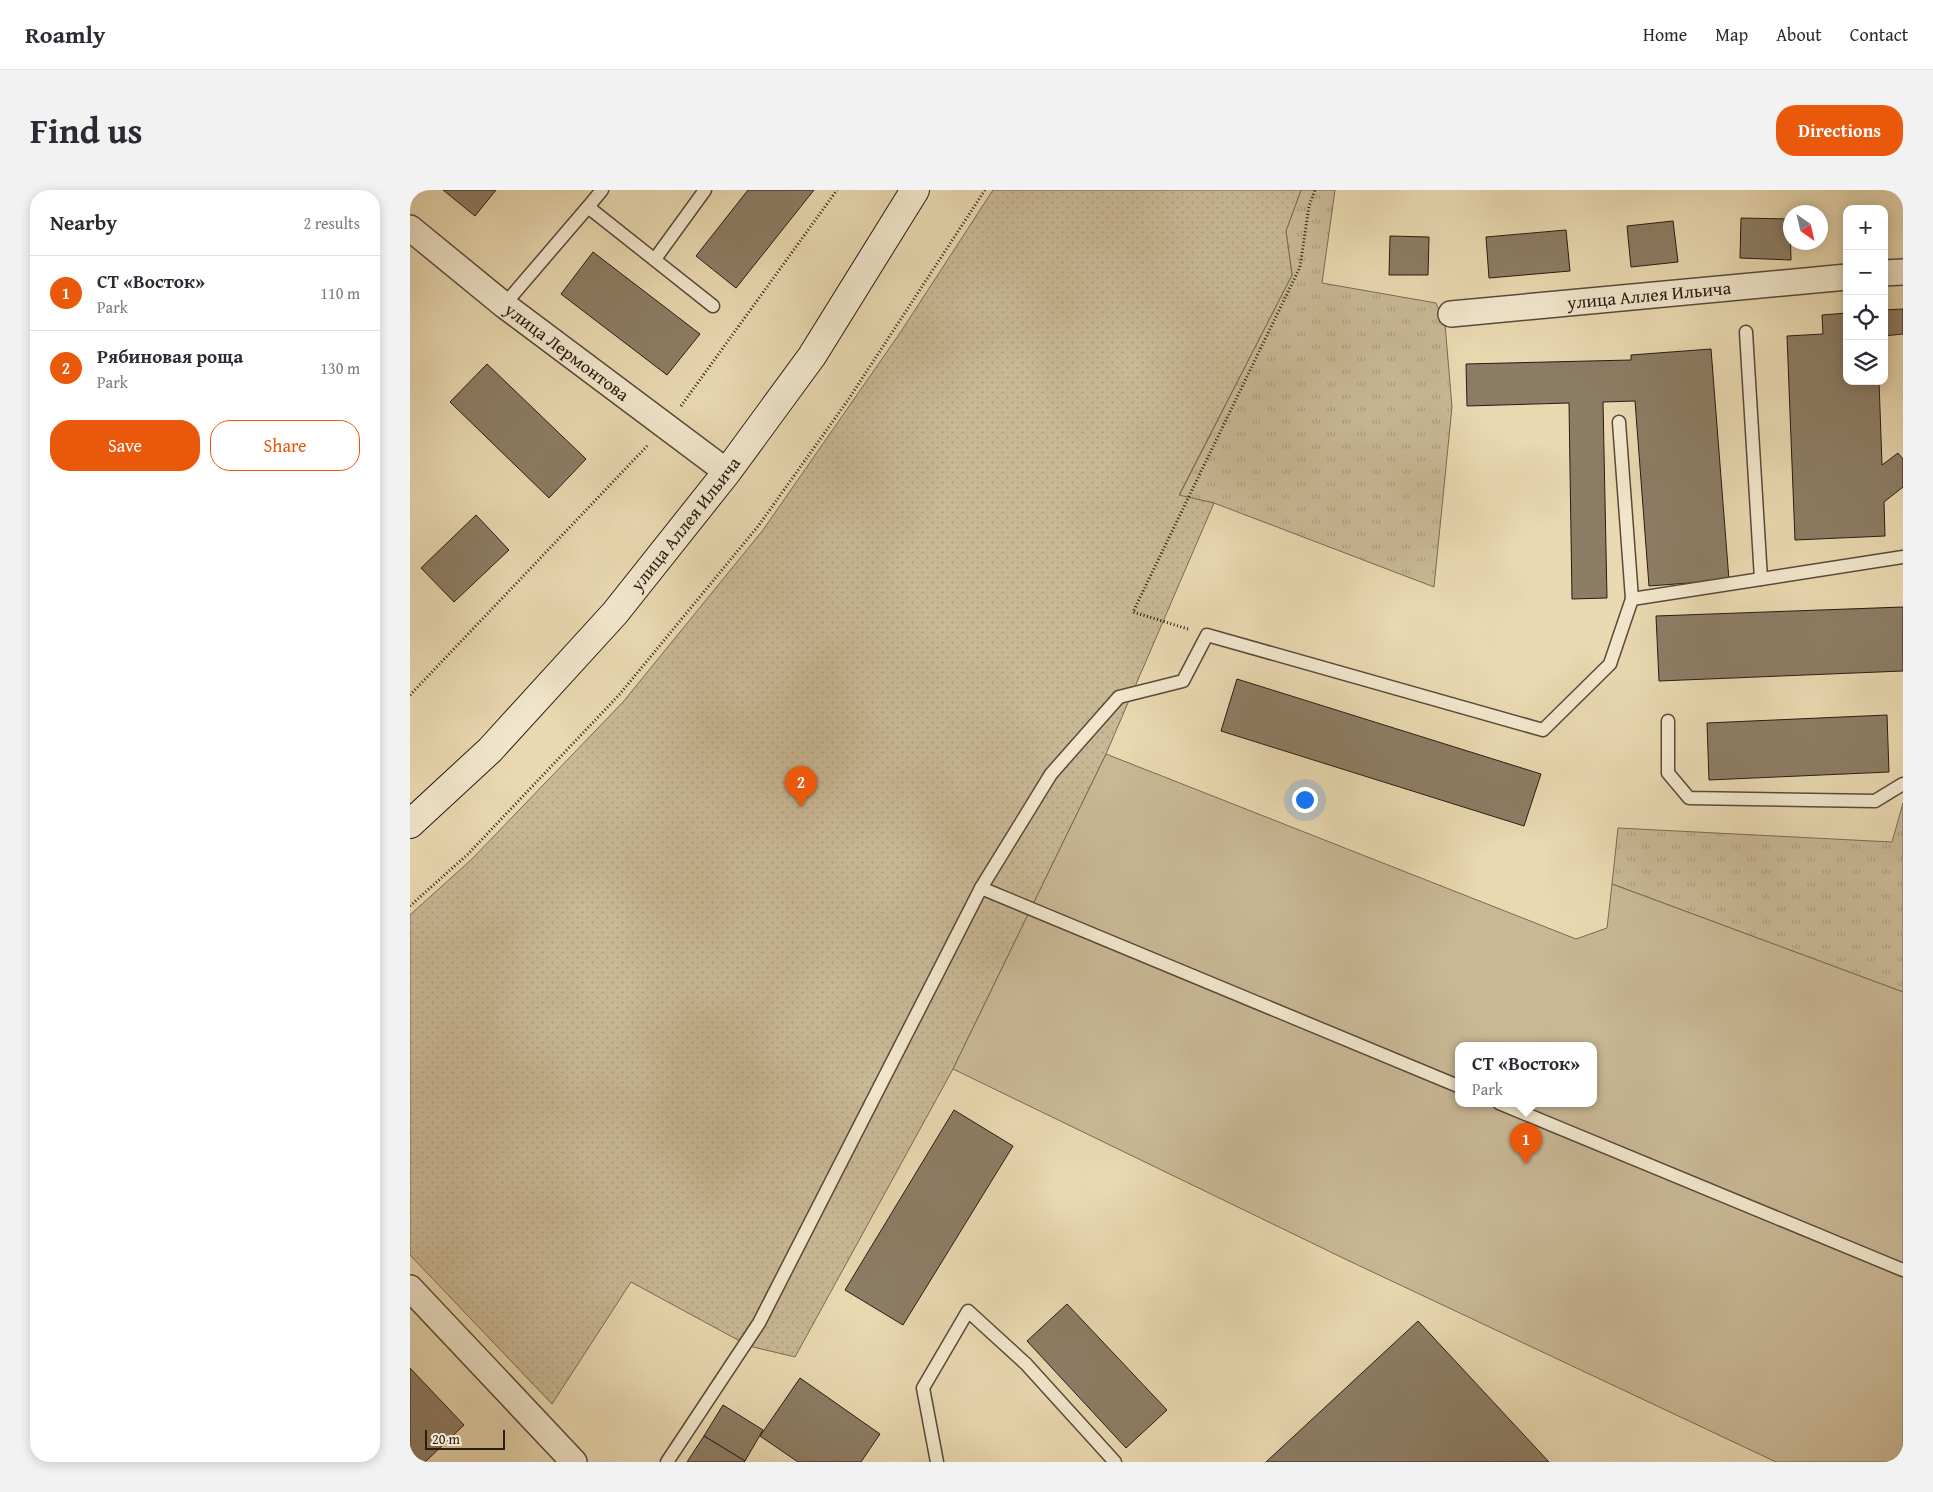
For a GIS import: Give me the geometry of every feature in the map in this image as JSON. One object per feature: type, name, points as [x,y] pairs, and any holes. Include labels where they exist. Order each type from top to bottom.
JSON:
[{"type":"main road","name":"улица Аллея Ильича","points":[[410,824],[490,750],[615,613],[727,472],[812,356],[915,190]]},
{"type":"street","name":"улица Лермонтова","points":[[410,228],[504,305],[727,472]]},
{"type":"street","points":[[1888,273],[1903,272]]},
{"type":"street","name":"улица Аллея Ильича","points":[[1451,314],[1843,277]]},
{"type":"street","points":[[410,1288],[574,1462]]},
{"type":"lane","points":[[504,305],[602,190]]},
{"type":"lane","points":[[655,259],[705,190]]},
{"type":"lane","points":[[588,207],[713,306]]},
{"type":"lane","points":[[1746,332],[1761,579]]},
{"type":"lane","points":[[667,1462],[759,1323],[982,888],[1051,774],[1094,725],[1120,697],[1183,682],[1207,635],[1543,730],[1610,664],[1632,599],[1619,422]]},
{"type":"lane","points":[[1632,599],[1903,556]]},
{"type":"lane","points":[[1668,721],[1668,773],[1689,798],[1875,801],[1903,784]]},
{"type":"lane","points":[[982,888],[1455,1085]]},
{"type":"lane","points":[[1509,1107],[1903,1270]]},
{"type":"lane","points":[[936,1462],[923,1388],[968,1311],[1026,1364],[1115,1462]]},
{"type":"path","points":[[410,695],[666,426],[837,190]]},
{"type":"path","points":[[410,906],[468,854],[619,695],[759,526],[848,400],[985,190]]},
{"type":"path","points":[[1207,635],[1133,612],[1300,267],[1309,206],[1315,190]]},
{"type":"green space","points":[[993,190],[1301,190],[1286,231],[1292,275],[1179,495],[1214,503],[1106,754],[953,1069],[795,1357],[749,1346],[631,1282],[552,1404],[410,1255],[410,915],[472,859],[623,702],[763,530],[900,333]]},
{"type":"green space","points":[[1301,190],[1335,190],[1322,283],[1436,303],[1445,324],[1452,407],[1434,587],[1214,503],[1179,496],[1292,275],[1286,231]]},
{"type":"green space","points":[[1106,754],[1576,939],[1607,928],[1612,884],[1903,992],[1903,1462],[1776,1462],[1345,1259],[953,1069]]},
{"type":"green space","points":[[1903,803],[1903,992],[1612,884],[1618,828],[1892,842]]},
{"type":"building","points":[[443,190],[496,190],[475,216]]},
{"type":"building","points":[[748,190],[814,190],[736,288],[696,256]]},
{"type":"building","points":[[1741,218],[1783,219],[1783,250],[1791,250],[1791,260],[1740,258]]},
{"type":"building","points":[[1673,221],[1678,262],[1631,267],[1627,226]]},
{"type":"building","points":[[1566,230],[1570,271],[1489,278],[1486,237]]},
{"type":"building","points":[[1390,236],[1429,237],[1428,275],[1389,275]]},
{"type":"building","points":[[593,252],[700,334],[667,375],[561,294]]},
{"type":"building","points":[[1903,309],[1903,334],[1888,336],[1888,310]]},
{"type":"building","points":[[1843,313],[1843,385],[1879,385],[1882,465],[1898,453],[1903,459],[1903,487],[1884,502],[1885,536],[1795,540],[1787,336],[1823,334],[1822,315]]},
{"type":"building","points":[[1711,349],[1729,580],[1649,586],[1635,401],[1603,402],[1607,598],[1572,599],[1569,403],[1467,406],[1466,364],[1631,360],[1631,355]]},
{"type":"building","points":[[487,364],[586,459],[549,498],[450,402]]},
{"type":"building","points":[[476,515],[509,550],[454,602],[421,568]]},
{"type":"building","points":[[1903,607],[1903,671],[1659,681],[1656,616]]},
{"type":"building","points":[[1237,679],[1541,774],[1524,826],[1221,731]]},
{"type":"building","points":[[1887,715],[1889,772],[1709,780],[1707,723]]},
{"type":"building","points":[[954,1110],[1013,1146],[903,1325],[845,1290]]},
{"type":"building","points":[[1067,1304],[1167,1410],[1126,1448],[1027,1341]]},
{"type":"building","points":[[1418,1321],[1549,1462],[1266,1462]]},
{"type":"building","points":[[410,1368],[464,1425],[425,1462],[410,1462]]},
{"type":"building","points":[[800,1378],[880,1434],[861,1462],[798,1462],[760,1436]]},
{"type":"building","points":[[723,1405],[763,1430],[745,1461],[704,1436]]},
{"type":"building","points":[[704,1436],[745,1461],[687,1462]]},
{"type":"place","name":"Рябиновая роща","points":[[801,807]]},
{"type":"place","name":"СТ «Восток»","points":[[1526,1164]]}]
